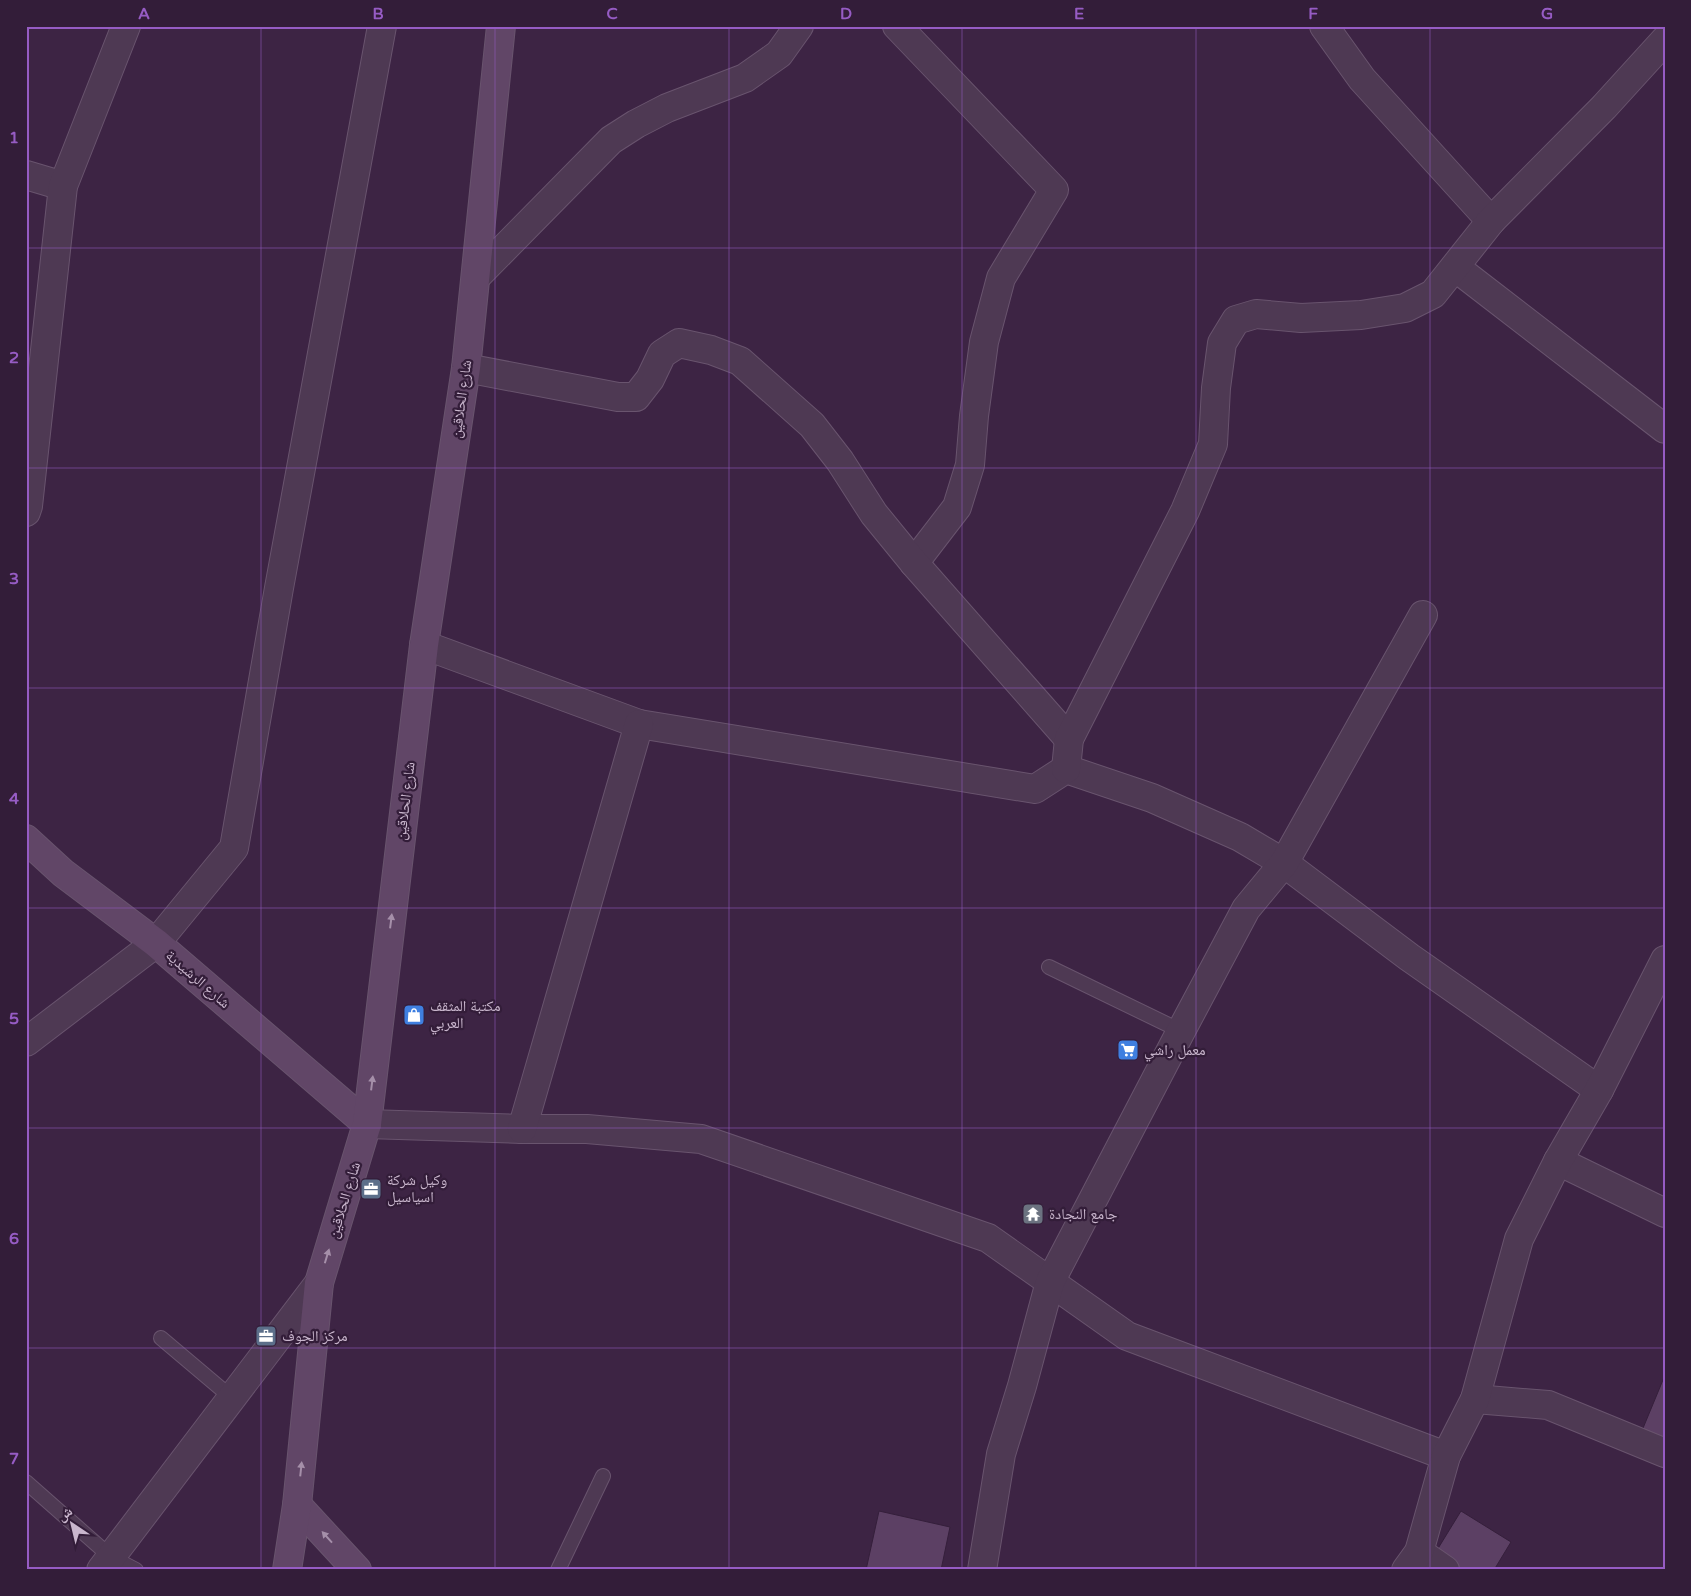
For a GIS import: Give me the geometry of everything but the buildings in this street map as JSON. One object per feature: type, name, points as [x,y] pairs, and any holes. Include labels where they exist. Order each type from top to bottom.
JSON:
[{"type":"main road","name":"شارع الحلاقين","points":[[287,1570],[297,1505],[318,1283],[367,1124],[424,646],[466,368],[501,26]]},
{"type":"main road","name":"شارع الرشيدية","points":[[26,839],[63,873],[156,943],[367,1124]]},
{"type":"main road","points":[[297,1505],[356,1570]]},
{"type":"street","points":[[26,512],[62,186],[126,26]]},
{"type":"street","points":[[26,1042],[156,943],[234,848],[279,588],[382,26]]},
{"type":"street","points":[[476,277],[611,140],[667,108],[745,78],[779,54],[799,26]]},
{"type":"street","points":[[897,26],[1054,190],[1002,278],[984,342],[974,416],[970,465],[957,507],[914,563]]},
{"type":"street","points":[[1324,26],[1362,79],[1491,221]]},
{"type":"street","points":[[1066,769],[1069,739],[1185,511],[1214,444],[1216,388],[1222,343],[1236,320],[1256,314],[1301,318],[1361,315],[1405,308],[1433,294],[1491,221],[1604,107],[1665,40]]},
{"type":"street","points":[[26,175],[62,186]]},
{"type":"street","points":[[1455,267],[1665,429]]},
{"type":"street","points":[[466,368],[618,397],[636,397],[650,379],[662,354],[679,344],[710,350],[740,361],[812,425],[840,461],[874,514],[914,563],[1069,739]]},
{"type":"street","points":[[982,1570],[1001,1454],[1022,1386],[1050,1282],[1180,1031],[1246,909],[1284,863],[1422,615]]},
{"type":"street","points":[[424,646],[640,724],[1035,790],[1066,769]]},
{"type":"street","points":[[522,1129],[640,724]]},
{"type":"street","points":[[1066,769],[1152,798],[1240,837],[1284,863],[1409,957],[1599,1090]]},
{"type":"street","points":[[1445,1570],[1413,1561],[1446,1456],[1475,1399],[1519,1239],[1558,1161],[1599,1090],[1665,960]]},
{"type":"street","points":[[367,1124],[587,1129],[701,1139],[988,1238],[1127,1336],[1446,1456]]},
{"type":"street","points":[[1558,1161],[1665,1214]]},
{"type":"street","points":[[106,1563],[318,1283]]},
{"type":"street","points":[[1475,1399],[1548,1405],[1665,1453]]},
{"type":"lane","points":[[1049,967],[1180,1031]]},
{"type":"lane","points":[[161,1338],[232,1398]]},
{"type":"lane","points":[[558,1570],[603,1476]]},
{"type":"lane","points":[[26,1482],[106,1563],[136,1570]]},
{"type":"place","name":"مكتبة المثقف العربي","points":[[414,1015]]},
{"type":"place","name":"معمل راشي","points":[[1128,1050]]},
{"type":"place","name":"وكيل شركة اسياسيل","points":[[371,1189]]},
{"type":"place","name":"جامع النجادة","points":[[1033,1214]]},
{"type":"place","name":"مركز الجوف","points":[[266,1336]]}]
